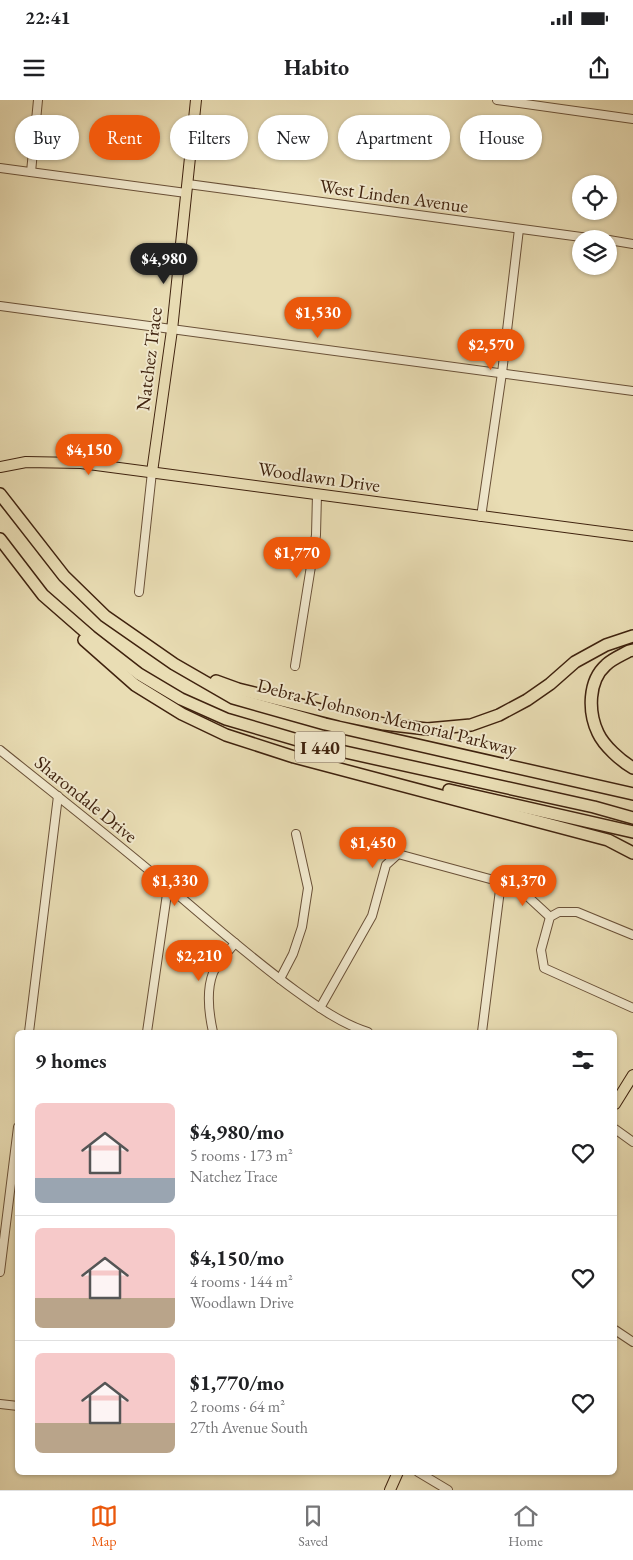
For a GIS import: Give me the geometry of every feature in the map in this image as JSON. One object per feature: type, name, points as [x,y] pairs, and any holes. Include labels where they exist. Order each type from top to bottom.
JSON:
[{"type":"highway","name":"Debra K Johnson Memorial Parkway","points":[[0,494],[64,576],[105,616],[174,664],[233,698],[325,724],[474,756],[633,794]]},
{"type":"highway","name":"I 440","points":[[0,539],[43,595],[90,636],[139,674],[181,699],[226,719],[318,746],[594,807],[633,818]]},
{"type":"highway","points":[[43,595],[63,620],[135,685],[190,718],[226,735],[294,757],[608,840],[633,854]]},
{"type":"highway","points":[[174,664],[238,690],[384,724],[427,729],[471,725],[499,714],[527,700],[575,662],[606,645],[627,636],[633,636]]},
{"type":"highway","points":[[633,650],[629,650],[606,664],[594,682],[591,708],[598,734],[620,760],[633,768]]},
{"type":"highway","points":[[294,757],[633,832]]},
{"type":"main road","name":"Natchez Trace","points":[[152,472],[172,330],[196,100]]},
{"type":"main road","name":"Woodlawn Drive","points":[[0,467],[26,462],[81,463],[633,536]]},
{"type":"main road","points":[[617,1101],[633,1075]]},
{"type":"main road","points":[[390,1490],[397,1475]]},
{"type":"street","points":[[32,172],[38,100]]},
{"type":"street","points":[[497,100],[633,119]]},
{"type":"street","name":"West Linden Avenue","points":[[0,168],[187,188],[572,236]]},
{"type":"street","points":[[481,517],[502,372],[519,229]]},
{"type":"street","points":[[617,241],[633,244]]},
{"type":"street","points":[[0,306],[633,391]]},
{"type":"street","name":"Natchez Trace","points":[[139,592],[152,472]]},
{"type":"street","points":[[295,666],[316,534],[317,494]]},
{"type":"street","name":"Sharondale Drive","points":[[0,750],[168,887],[234,944],[320,1008],[358,1030]]},
{"type":"street","points":[[29,1030],[58,796]]},
{"type":"street","points":[[280,979],[293,954],[302,927],[308,888],[296,834]]},
{"type":"street","points":[[320,1008],[372,916],[386,865],[398,854],[501,882],[511,881],[550,917]]},
{"type":"street","points":[[482,1030],[501,882]]},
{"type":"street","points":[[147,1030],[168,887]]},
{"type":"street","points":[[633,935],[577,912],[559,912],[550,917],[541,950],[544,968],[633,1008]]},
{"type":"street","points":[[214,1030],[209,991],[212,978],[214,972],[234,944]]},
{"type":"street","points":[[617,1130],[633,1142]]},
{"type":"street","points":[[0,1272],[15,1151]]},
{"type":"street","points":[[617,1331],[633,1342]]},
{"type":"street","points":[[0,1404],[15,1406]]},
{"type":"street","points":[[423,1475],[448,1490]]}]
